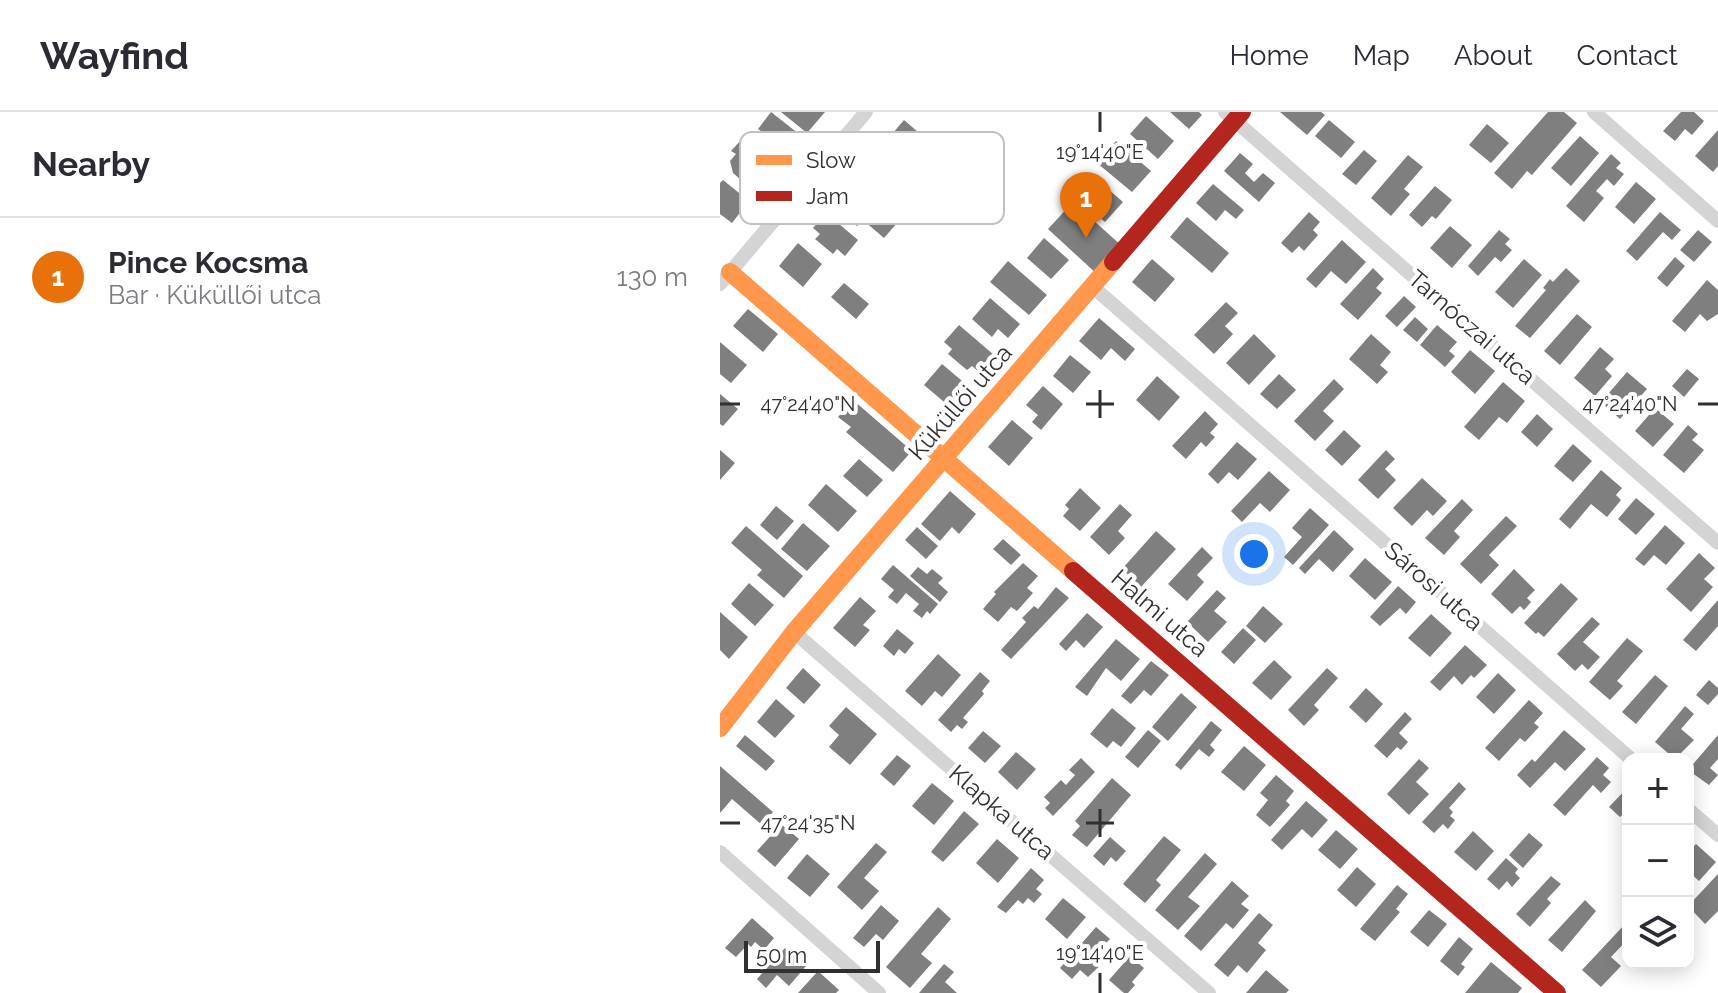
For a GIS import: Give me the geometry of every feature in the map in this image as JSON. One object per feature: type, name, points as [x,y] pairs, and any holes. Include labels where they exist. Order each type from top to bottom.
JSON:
[{"type":"street","points":[[849,132],[866,112]]},
{"type":"street","points":[[1594,112],[1718,221]]},
{"type":"street","name":"Küküllői utca","points":[[720,728],[794,632],[1092,286],[1234,115]]},
{"type":"street","name":"Tarnóczai utca","points":[[1234,115],[1718,543]]},
{"type":"street","points":[[725,278],[771,224]]},
{"type":"street","name":"Halmi utca","points":[[725,278],[944,456],[1557,993]]},
{"type":"street","name":"Sárosi utca","points":[[1092,286],[1624,753]]},
{"type":"street","name":"Klapka utca","points":[[794,632],[1209,993]]},
{"type":"street","points":[[1694,814],[1718,835]]},
{"type":"street","points":[[720,852],[879,993]]},
{"type":"building","points":[[771,112],[796,132],[762,132],[758,129]]},
{"type":"building","points":[[781,112],[825,112],[806,132]]},
{"type":"building","points":[[1170,112],[1199,112],[1202,115],[1189,129]]},
{"type":"building","points":[[1280,112],[1321,112],[1325,115],[1307,135]]},
{"type":"building","points":[[1548,112],[1564,112],[1577,123],[1532,175],[1527,171],[1512,189],[1494,173]]},
{"type":"building","points":[[1681,112],[1694,112],[1704,121],[1692,135],[1685,129],[1675,141],[1663,131]]},
{"type":"building","points":[[1146,116],[1174,141],[1158,159],[1130,134]]},
{"type":"building","points":[[904,120],[918,132],[894,132]]},
{"type":"building","points":[[1329,120],[1355,142],[1341,158],[1315,136]]},
{"type":"building","points":[[1487,124],[1509,143],[1491,163],[1469,145]]},
{"type":"building","points":[[1718,130],[1718,166],[1713,172],[1695,156]]},
{"type":"building","points":[[1580,136],[1599,153],[1571,186],[1551,168]]},
{"type":"building","points":[[740,141],[740,179],[733,173],[730,161],[736,154],[731,151]]},
{"type":"building","points":[[1116,141],[1151,171],[1132,192],[1097,163]]},
{"type":"building","points":[[1364,150],[1377,161],[1356,185],[1342,174]]},
{"type":"building","points":[[1240,153],[1253,164],[1245,173],[1254,182],[1263,173],[1275,183],[1259,202],[1224,171]]},
{"type":"building","points":[[1611,154],[1621,163],[1616,168],[1624,174],[1614,186],[1607,179],[1596,191],[1604,198],[1584,222],[1566,206]]},
{"type":"building","points":[[1408,155],[1423,167],[1404,189],[1410,194],[1391,216],[1371,198]]},
{"type":"building","points":[[1093,176],[1123,202],[1105,222],[1075,196]]},
{"type":"building","points":[[723,180],[740,194],[740,213],[732,223],[720,214],[720,183]]},
{"type":"building","points":[[1636,182],[1656,199],[1634,224],[1615,207]]},
{"type":"building","points":[[1213,184],[1244,210],[1236,219],[1225,210],[1216,221],[1196,203]]},
{"type":"building","points":[[1435,186],[1452,200],[1436,219],[1432,216],[1422,227],[1409,215]]},
{"type":"building","points":[[1073,202],[1123,247],[1098,275],[1048,229]]},
{"type":"building","points":[[1309,212],[1320,222],[1313,230],[1318,235],[1304,251],[1299,246],[1292,253],[1281,243]]},
{"type":"building","points":[[1660,212],[1681,230],[1672,240],[1663,232],[1637,261],[1626,251]]},
{"type":"building","points":[[1187,217],[1229,253],[1212,273],[1170,237]]},
{"type":"building","points":[[816,224],[839,224],[858,240],[845,256],[837,249],[833,254],[815,239],[820,234],[813,228]]},
{"type":"building","points":[[868,224],[896,224],[884,238]]},
{"type":"building","points":[[1450,226],[1472,245],[1452,268],[1430,248]]},
{"type":"building","points":[[1499,230],[1510,239],[1505,244],[1512,250],[1501,262],[1495,257],[1478,276],[1468,266]]},
{"type":"building","points":[[1698,230],[1712,242],[1694,262],[1680,250]]},
{"type":"building","points":[[1044,238],[1069,260],[1051,279],[1027,258]]},
{"type":"building","points":[[1342,240],[1366,262],[1346,284],[1331,271],[1316,288],[1306,279]]},
{"type":"building","points":[[798,243],[822,264],[803,287],[779,266]]},
{"type":"building","points":[[1675,257],[1685,266],[1667,287],[1657,278]]},
{"type":"building","points":[[1152,259],[1175,279],[1155,302],[1132,282]]},
{"type":"building","points":[[1524,259],[1542,275],[1513,308],[1495,292]]},
{"type":"building","points":[[1008,261],[1047,295],[1029,315],[990,282]]},
{"type":"building","points":[[1373,268],[1384,279],[1376,288],[1382,293],[1358,320],[1340,304]]},
{"type":"building","points":[[1566,268],[1580,281],[1530,338],[1515,326],[1546,290],[1543,288],[1550,279],[1553,282]]},
{"type":"building","points":[[1707,280],[1718,290],[1718,314],[1707,321],[1700,314],[1685,332],[1672,321]]},
{"type":"building","points":[[844,283],[869,304],[856,319],[831,297]]},
{"type":"building","points":[[1404,296],[1416,307],[1397,327],[1385,316]]},
{"type":"building","points":[[990,298],[1020,324],[1008,338],[998,329],[992,337],[972,319]]},
{"type":"building","points":[[1226,302],[1238,313],[1225,326],[1233,334],[1214,354],[1194,335]]},
{"type":"building","points":[[748,309],[778,334],[763,352],[733,326]]},
{"type":"building","points":[[1577,314],[1592,327],[1560,365],[1544,351]]},
{"type":"building","points":[[1415,317],[1428,329],[1417,342],[1403,330]]},
{"type":"building","points":[[1099,318],[1135,349],[1125,361],[1111,348],[1101,360],[1079,341]]},
{"type":"building","points":[[959,325],[994,355],[979,372],[972,366],[967,370],[948,354],[952,349],[944,342]]},
{"type":"building","points":[[1437,325],[1457,342],[1449,351],[1455,356],[1445,367],[1420,345]]},
{"type":"building","points":[[1254,334],[1276,356],[1249,385],[1226,363]]},
{"type":"building","points":[[1371,334],[1391,352],[1380,365],[1388,372],[1377,384],[1349,359]]},
{"type":"building","points":[[720,342],[747,365],[731,383],[720,374]]},
{"type":"building","points":[[1600,347],[1614,359],[1605,369],[1612,376],[1595,396],[1574,378]]},
{"type":"building","points":[[1470,350],[1495,371],[1475,394],[1451,372]]},
{"type":"building","points":[[1070,355],[1091,372],[1073,393],[1053,376]]},
{"type":"building","points":[[942,364],[968,386],[950,407],[924,385]]},
{"type":"building","points":[[1687,369],[1699,379],[1684,397],[1672,386]]},
{"type":"building","points":[[1627,372],[1647,389],[1620,419],[1601,402]]},
{"type":"building","points":[[1279,374],[1296,390],[1277,409],[1260,394]]},
{"type":"building","points":[[1157,376],[1180,397],[1159,421],[1136,400]]},
{"type":"building","points":[[1334,379],[1344,389],[1323,411],[1334,421],[1315,441],[1294,421]]},
{"type":"building","points":[[1503,382],[1525,401],[1507,423],[1499,417],[1479,440],[1464,427]]},
{"type":"building","points":[[1043,386],[1063,404],[1041,430],[1032,422],[1038,415],[1026,405]]},
{"type":"building","points":[[720,394],[738,409],[723,426],[720,424]]},
{"type":"building","points":[[853,400],[912,451],[893,472],[846,432],[851,427],[838,417]]},
{"type":"building","points":[[1655,408],[1674,424],[1653,447],[1635,431]]},
{"type":"building","points":[[1205,411],[1218,424],[1210,433],[1215,437],[1206,447],[1201,442],[1186,459],[1172,446]]},
{"type":"building","points":[[1537,414],[1553,429],[1537,447],[1521,432]]},
{"type":"building","points":[[1012,420],[1033,438],[1009,466],[988,447]]},
{"type":"building","points":[[1688,425],[1698,434],[1692,440],[1704,450],[1684,473],[1663,455]]},
{"type":"building","points":[[1344,430],[1361,446],[1342,466],[1325,450]]},
{"type":"building","points":[[1237,442],[1257,459],[1238,480],[1229,472],[1218,484],[1208,474]]},
{"type":"building","points":[[1573,444],[1592,461],[1573,482],[1554,466]]},
{"type":"building","points":[[720,450],[735,463],[720,480]]},
{"type":"building","points":[[1386,450],[1395,459],[1385,469],[1396,480],[1378,499],[1358,480]]},
{"type":"building","points":[[859,459],[883,480],[867,497],[843,476]]},
{"type":"building","points":[[1601,470],[1622,488],[1616,495],[1621,500],[1607,517],[1591,504],[1570,529],[1559,519]]},
{"type":"building","points":[[1269,471],[1290,490],[1270,512],[1260,503],[1242,522],[1231,511]]},
{"type":"building","points":[[1422,478],[1447,501],[1433,516],[1427,510],[1412,526],[1393,508]]},
{"type":"building","points":[[826,484],[857,511],[838,532],[808,505]]},
{"type":"building","points":[[1080,488],[1101,508],[1080,531],[1063,516],[1069,509],[1065,505]]},
{"type":"building","points":[[950,491],[976,514],[959,534],[952,527],[940,541],[921,524]]},
{"type":"building","points":[[1636,498],[1655,514],[1636,535],[1618,519]]},
{"type":"building","points":[[1462,499],[1473,510],[1454,531],[1460,537],[1444,555],[1425,538]]},
{"type":"building","points":[[1120,504],[1132,515],[1118,531],[1125,538],[1109,555],[1090,537]]},
{"type":"building","points":[[776,506],[794,521],[777,540],[760,525]]},
{"type":"building","points":[[1310,508],[1329,525],[1293,565],[1284,557],[1302,537],[1292,528]]},
{"type":"building","points":[[1506,516],[1517,526],[1489,555],[1499,565],[1481,584],[1460,564]]},
{"type":"building","points":[[803,523],[830,546],[807,571],[781,549]]},
{"type":"building","points":[[1665,525],[1685,543],[1666,565],[1654,555],[1644,566],[1635,559]]},
{"type":"building","points":[[746,526],[803,576],[784,598],[757,575],[762,570],[731,543]]},
{"type":"building","points":[[917,527],[938,546],[926,559],[905,540]]},
{"type":"building","points":[[1334,530],[1354,549],[1333,572],[1319,559],[1305,574],[1299,568]]},
{"type":"building","points":[[1156,531],[1176,549],[1141,587],[1122,569]]},
{"type":"building","points":[[1003,539],[1021,555],[1011,565],[993,549]]},
{"type":"building","points":[[1202,547],[1213,558],[1197,575],[1204,582],[1187,601],[1168,584]]},
{"type":"building","points":[[1699,553],[1715,568],[1704,579],[1713,587],[1691,612],[1666,589]]},
{"type":"building","points":[[1365,558],[1392,582],[1375,600],[1349,576]]},
{"type":"building","points":[[1023,563],[1038,576],[1027,588],[1033,593],[1017,611],[1011,607],[998,622],[983,609],[996,594],[994,592]]},
{"type":"building","points":[[893,565],[938,604],[930,614],[927,611],[922,618],[913,611],[919,604],[906,593],[897,604],[888,597],[894,590],[881,579]]},
{"type":"building","points":[[918,567],[927,574],[932,569],[943,578],[938,583],[948,592],[940,602],[910,576]]},
{"type":"building","points":[[1514,569],[1535,590],[1527,598],[1531,602],[1524,610],[1520,606],[1512,614],[1491,594]]},
{"type":"building","points":[[749,583],[774,605],[755,626],[731,604]]},
{"type":"building","points":[[1561,583],[1578,599],[1544,637],[1538,632],[1536,634],[1524,623]]},
{"type":"building","points":[[1398,586],[1416,602],[1406,614],[1400,608],[1380,626],[1370,617]]},
{"type":"building","points":[[1056,587],[1069,598],[1011,659],[1001,650],[1026,622],[1022,618],[1034,606],[1038,609]]},
{"type":"building","points":[[1217,590],[1226,598],[1214,611],[1227,622],[1208,642],[1187,622]]},
{"type":"building","points":[[860,597],[876,611],[863,625],[870,630],[855,647],[833,628]]},
{"type":"building","points":[[1718,600],[1718,626],[1696,651],[1683,640]]},
{"type":"building","points":[[1263,606],[1283,624],[1265,643],[1246,626]]},
{"type":"building","points":[[720,612],[748,637],[729,659],[720,650]]},
{"type":"building","points":[[1087,613],[1103,627],[1084,648],[1076,640],[1066,651],[1059,644]]},
{"type":"building","points":[[1431,614],[1452,633],[1430,657],[1408,638]]},
{"type":"building","points":[[1592,617],[1600,624],[1583,642],[1600,657],[1588,670],[1582,664],[1575,671],[1557,654]]},
{"type":"building","points":[[1243,628],[1256,640],[1234,664],[1221,652]]},
{"type":"building","points":[[897,629],[914,643],[905,654],[899,649],[894,656],[883,646]]},
{"type":"building","points":[[1627,638],[1643,651],[1617,681],[1623,686],[1610,700],[1589,682]]},
{"type":"building","points":[[1116,639],[1140,659],[1121,681],[1106,668],[1087,696],[1075,687]]},
{"type":"building","points":[[1465,645],[1487,665],[1462,685],[1454,676],[1440,691],[1430,682]]},
{"type":"building","points":[[938,654],[961,675],[942,697],[935,691],[922,706],[905,691]]},
{"type":"building","points":[[1274,660],[1292,677],[1271,700],[1252,683]]},
{"type":"building","points":[[1151,661],[1169,675],[1151,696],[1144,690],[1131,704],[1121,696]]},
{"type":"building","points":[[803,668],[821,685],[804,704],[786,688]]},
{"type":"building","points":[[1327,668],[1338,678],[1314,705],[1319,710],[1304,726],[1288,710]]},
{"type":"building","points":[[980,672],[990,681],[982,691],[984,694],[963,718],[968,722],[962,729],[957,725],[951,732],[938,720]]},
{"type":"building","points":[[1498,673],[1516,690],[1494,714],[1476,697]]},
{"type":"building","points":[[1655,675],[1668,686],[1636,724],[1622,712]]},
{"type":"building","points":[[1709,680],[1718,688],[1718,694],[1708,705],[1696,695]]},
{"type":"building","points":[[1366,688],[1383,704],[1366,723],[1349,707]]},
{"type":"building","points":[[1181,693],[1197,707],[1168,741],[1152,727]]},
{"type":"building","points":[[776,699],[795,716],[775,738],[757,722]]},
{"type":"building","points":[[1529,700],[1543,713],[1534,723],[1539,727],[1525,742],[1520,738],[1499,761],[1485,748]]},
{"type":"building","points":[[1685,706],[1694,714],[1681,729],[1694,740],[1681,753],[1668,753],[1655,742]]},
{"type":"building","points":[[846,707],[877,734],[850,765],[829,747],[839,735],[829,726]]},
{"type":"building","points":[[1112,708],[1136,728],[1121,747],[1113,741],[1107,748],[1090,734]]},
{"type":"building","points":[[1405,712],[1412,719],[1399,733],[1408,742],[1401,750],[1397,747],[1387,758],[1374,746]]},
{"type":"building","points":[[1211,721],[1222,730],[1210,745],[1215,750],[1209,757],[1199,749],[1181,770],[1175,765]]},
{"type":"building","points":[[1148,730],[1161,741],[1138,768],[1125,757]]},
{"type":"building","points":[[1564,730],[1586,749],[1565,771],[1555,762],[1530,788],[1517,775],[1532,759],[1535,762]]},
{"type":"building","points":[[983,731],[1001,746],[985,763],[968,748]]},
{"type":"building","points":[[745,735],[775,761],[766,771],[736,746]]},
{"type":"building","points":[[1718,735],[1718,759],[1710,768],[1718,775],[1709,785],[1694,774],[1694,763]]},
{"type":"building","points":[[1244,746],[1266,765],[1244,791],[1221,772]]},
{"type":"building","points":[[1016,752],[1036,769],[1017,790],[998,772]]},
{"type":"building","points":[[897,755],[911,766],[894,786],[880,774]]},
{"type":"building","points":[[1597,757],[1609,768],[1603,775],[1611,782],[1601,793],[1593,785],[1565,816],[1553,805]]},
{"type":"building","points":[[1081,758],[1095,772],[1053,816],[1045,808],[1050,803],[1044,797],[1061,780],[1066,785],[1075,775],[1069,770]]},
{"type":"building","points":[[1419,759],[1429,768],[1416,782],[1429,794],[1409,815],[1387,794]]},
{"type":"building","points":[[720,766],[773,812],[762,825],[732,799],[720,813]]},
{"type":"building","points":[[1276,775],[1294,791],[1286,801],[1290,805],[1270,827],[1256,815],[1268,800],[1260,793]]},
{"type":"building","points":[[1112,778],[1131,795],[1087,847],[1072,835],[1080,826],[1075,821]]},
{"type":"building","points":[[1459,782],[1466,789],[1449,808],[1453,812],[1450,816],[1455,820],[1448,829],[1443,824],[1434,833],[1422,822]]},
{"type":"building","points":[[932,783],[954,801],[934,825],[912,806]]},
{"type":"building","points":[[1622,793],[1622,815],[1620,817],[1609,807]]},
{"type":"building","points":[[1306,801],[1328,820],[1312,838],[1302,829],[1282,850],[1271,840]]},
{"type":"building","points":[[964,811],[979,824],[943,862],[931,852]]},
{"type":"building","points":[[781,824],[799,839],[775,867],[757,851]]},
{"type":"building","points":[[1336,830],[1358,849],[1340,869],[1318,850]]},
{"type":"building","points":[[1473,831],[1494,851],[1476,871],[1454,852]]},
{"type":"building","points":[[1529,833],[1543,845],[1523,868],[1509,855]]},
{"type":"building","points":[[1164,836],[1181,850],[1156,880],[1161,885],[1145,903],[1123,884]]},
{"type":"building","points":[[1110,837],[1126,851],[1116,862],[1111,857],[1104,866],[1093,856]]},
{"type":"building","points":[[997,839],[1019,858],[998,883],[976,863]]},
{"type":"building","points":[[876,843],[887,852],[864,878],[879,891],[862,910],[837,887]]},
{"type":"building","points":[[1696,844],[1716,862],[1699,881],[1694,876]]},
{"type":"building","points":[[1205,853],[1217,864],[1188,897],[1200,906],[1178,930],[1155,910]]},
{"type":"building","points":[[807,854],[830,874],[810,897],[787,878]]},
{"type":"building","points":[[1506,858],[1518,869],[1515,873],[1520,878],[1512,887],[1507,881],[1499,890],[1487,879]]},
{"type":"building","points":[[1357,867],[1376,884],[1356,907],[1337,890]]},
{"type":"building","points":[[1031,868],[1044,880],[1036,889],[1042,894],[1034,903],[1028,898],[1023,904],[1018,900],[1006,913],[997,907]]},
{"type":"building","points":[[1718,874],[1718,911],[1705,924],[1694,912],[1694,900]]},
{"type":"building","points":[[1551,876],[1561,884],[1547,899],[1551,903],[1530,927],[1516,914]]},
{"type":"building","points":[[1232,881],[1249,896],[1241,904],[1249,910],[1233,929],[1226,923],[1201,951],[1184,936]]},
{"type":"building","points":[[1397,885],[1408,894],[1396,909],[1400,912],[1375,941],[1360,929]]},
{"type":"building","points":[[1063,898],[1086,917],[1067,939],[1045,919]]},
{"type":"building","points":[[1585,900],[1596,911],[1562,952],[1548,940]]},
{"type":"building","points":[[881,905],[899,921],[883,940],[876,934],[864,947],[853,938]]},
{"type":"building","points":[[938,907],[951,919],[921,954],[932,963],[910,988],[886,967]]},
{"type":"building","points":[[1429,910],[1447,924],[1428,947],[1410,932]]},
{"type":"building","points":[[1259,913],[1273,925],[1258,943],[1266,950],[1247,973],[1238,965],[1228,977],[1214,965]]},
{"type":"building","points":[[752,918],[774,938],[764,950],[755,942],[751,947],[748,944],[736,957],[725,948]]},
{"type":"building","points":[[1096,927],[1110,939],[1102,947],[1111,955],[1088,977],[1080,970],[1072,979],[1060,968]]},
{"type":"building","points":[[1622,927],[1622,945],[1611,957],[1621,966],[1601,987],[1582,970]]},
{"type":"building","points":[[1459,937],[1473,949],[1461,964],[1465,967],[1458,976],[1440,961]]},
{"type":"building","points":[[785,948],[806,966],[789,986],[777,975],[766,988],[757,979]]},
{"type":"building","points":[[1130,956],[1144,968],[1132,982],[1135,985],[1124,993],[1109,980]]},
{"type":"building","points":[[1491,962],[1522,988],[1518,993],[1465,993]]},
{"type":"building","points":[[944,964],[954,972],[945,982],[957,993],[919,993]]},
{"type":"building","points":[[1266,970],[1289,990],[1286,993],[1246,993]]},
{"type":"building","points":[[818,971],[839,990],[836,993],[798,993]]},
{"type":"traffic: slow","points":[[720,728],[794,632],[1113,262]]},
{"type":"traffic: slow","points":[[730,272],[1073,571]]},
{"type":"traffic: jam","points":[[1113,262],[1242,112]]},
{"type":"traffic: jam","points":[[1073,571],[1557,993]]},
{"type":"place","name":"Pince Kocsma","points":[[1086,238]]}]
